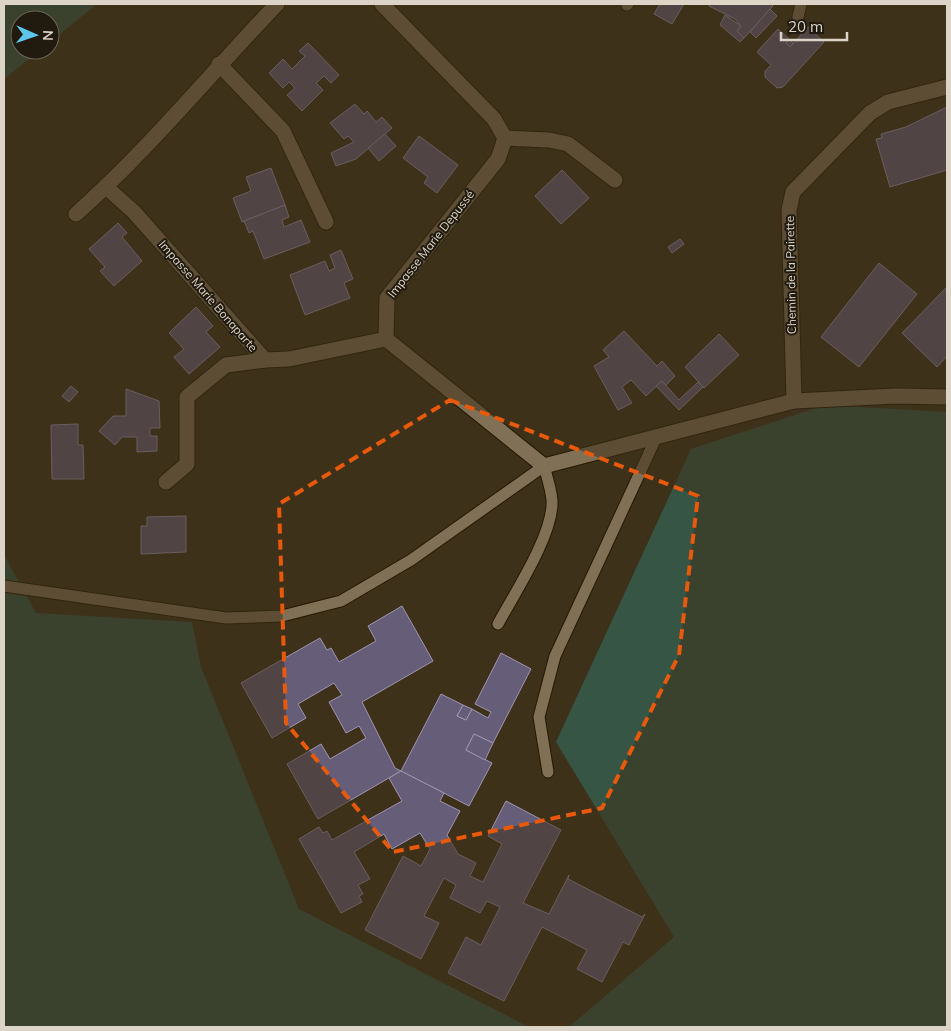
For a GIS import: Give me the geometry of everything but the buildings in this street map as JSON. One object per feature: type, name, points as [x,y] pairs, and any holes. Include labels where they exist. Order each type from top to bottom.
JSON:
[{"type":"street","points":[[76,214],[106,188],[174,117],[219,64],[277,4]]},
{"type":"street","points":[[382,4],[494,119],[505,138],[548,140],[568,144],[614,180]]},
{"type":"street","points":[[219,64],[283,131],[326,222]]},
{"type":"street","name":"Chemin de la Pairette","points":[[794,401],[789,210],[793,192],[870,113],[888,102],[947,87]]},
{"type":"street","name":"Impasse Marie Depussé","points":[[386,339],[387,298],[498,159],[505,138]]},
{"type":"street","name":"Impasse Marie Bonaparte","points":[[106,188],[134,212],[265,360],[289,359],[386,339]]},
{"type":"street","points":[[386,339],[544,466],[794,401],[895,396],[947,397]]},
{"type":"street","points":[[166,482],[186,464],[187,397],[226,365],[265,360]]},
{"type":"lane","points":[[798,17],[802,4]]},
{"type":"lane","points":[[548,772],[540,717],[555,656],[656,438]]},
{"type":"lane","points":[[4,586],[226,618],[282,616],[341,601],[411,560],[544,466],[552,500],[550,517],[538,550],[498,624]]},
{"type":"highlighted area","points":[[450,400],[698,496],[679,655],[602,808],[393,852],[286,723],[279,504]]},
{"type":"green space","points":[[4,4],[97,4],[60,34],[60,10],[10,10],[10,60],[28,60],[4,79]]},
{"type":"green space","points":[[825,405],[947,412],[947,1027],[569,1027],[674,937],[556,742],[691,449]]},
{"type":"green space","points":[[4,555],[36,613],[192,622],[201,667],[299,909],[529,1027],[4,1027]]}]
